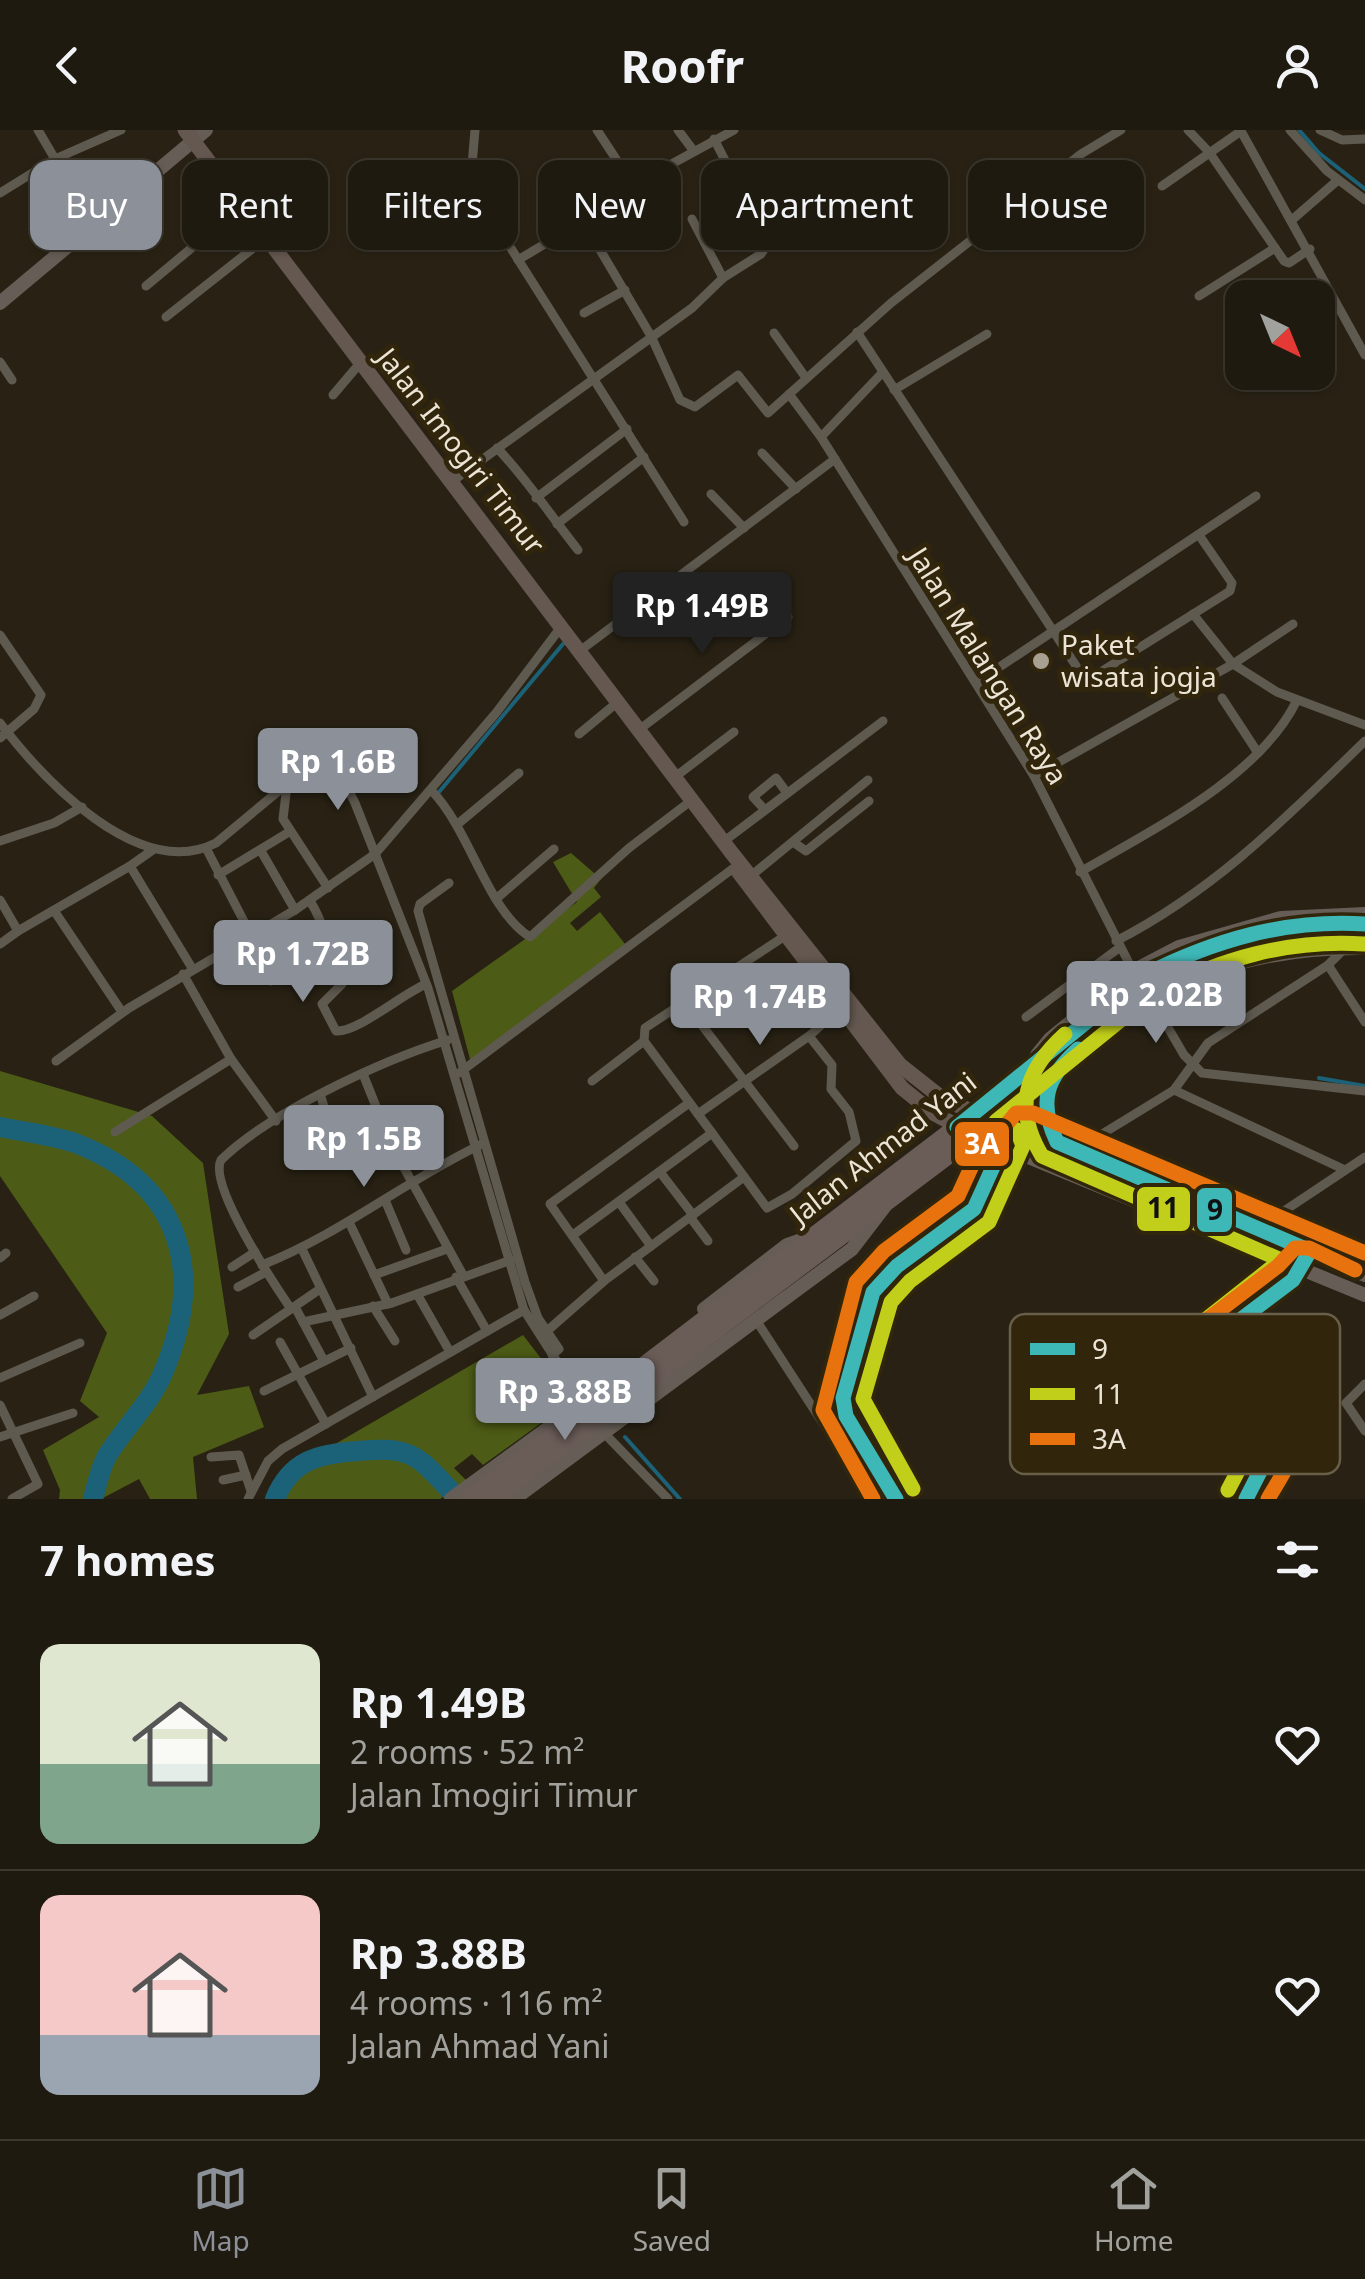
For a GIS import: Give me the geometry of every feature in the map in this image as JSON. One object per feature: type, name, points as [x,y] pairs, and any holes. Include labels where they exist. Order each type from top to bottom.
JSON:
[{"type":"highway","name":"Jalan Ahmad Yani","points":[[470,1499],[516,1474],[702,1332],[1143,976],[1174,958],[1274,927],[1365,924]]},
{"type":"highway","name":"Jalan Ahmad Yani","points":[[702,1332],[887,1204],[1050,1073],[1121,1004],[1181,971],[1263,945],[1326,937],[1365,939]]},
{"type":"highway","points":[[1050,1073],[1044,1108],[1057,1142]]},
{"type":"highway","name":"Jalan Ahmad Yani","points":[[492,1499],[516,1474]]},
{"type":"main road","name":"Jalan Imogiri Timur","points":[[195,134],[212,160]]},
{"type":"main road","name":"Jalan Imogiri Timur","points":[[275,250],[454,480],[914,1101],[975,1134]]},
{"type":"main road","name":"Jalan Imogiri Timur","points":[[844,1005],[912,1078],[993,1120]]},
{"type":"street","points":[[38,130],[55,159]]},
{"type":"street","points":[[0,193],[55,159],[121,130]]},
{"type":"street","points":[[597,130],[616,160]]},
{"type":"street","points":[[678,130],[692,150]]},
{"type":"street","points":[[675,160],[734,130]]},
{"type":"street","points":[[600,250],[651,336],[680,400],[691,408],[738,375],[765,412],[857,332],[1082,154],[1120,130]]},
{"type":"street","points":[[1188,130],[1209,152],[1286,263],[1310,250]]},
{"type":"street","points":[[1290,130],[1338,180],[1365,200]]},
{"type":"street","points":[[1320,130],[1331,138],[1365,139]]},
{"type":"street","points":[[478,131],[472,166],[476,194],[684,522]]},
{"type":"street","points":[[1162,186],[1242,131],[1364,351]]},
{"type":"street","points":[[0,303],[195,134]]},
{"type":"street","points":[[714,140],[725,160]]},
{"type":"street","points":[[1293,220],[1338,180]]},
{"type":"street","points":[[692,219],[722,278]]},
{"type":"street","points":[[518,260],[538,248]]},
{"type":"street","points":[[1199,296],[1275,248]]},
{"type":"street","points":[[146,286],[189,250]]},
{"type":"street","points":[[166,317],[251,250]]},
{"type":"street","points":[[454,480],[702,300],[722,278],[764,250]]},
{"type":"street","points":[[584,312],[626,290]]},
{"type":"street","points":[[857,332],[1086,679],[1233,588],[1198,535]]},
{"type":"street","points":[[774,333],[806,378]]},
{"type":"street","points":[[894,390],[986,334]]},
{"type":"street","points":[[0,362],[12,380]]},
{"type":"street","points":[[333,395],[361,362]]},
{"type":"street","points":[[821,436],[883,372]]},
{"type":"street","name":"Jalan Malangan Raya","points":[[788,394],[821,436],[1034,776],[1133,971]]},
{"type":"street","points":[[536,498],[627,429]]},
{"type":"street","points":[[497,448],[528,480],[536,498],[578,550]]},
{"type":"street","points":[[762,453],[796,489]]},
{"type":"street","points":[[557,524],[644,457]]},
{"type":"street","points":[[56,1062],[122,1012],[310,901],[375,854],[573,639],[744,528],[835,458]]},
{"type":"street","points":[[712,494],[744,528]]},
{"type":"street","points":[[977,682],[1256,496]]},
{"type":"street","points":[[1193,614],[1233,664],[1297,700],[1365,725]]},
{"type":"street","points":[[640,728],[788,617]]},
{"type":"street","points":[[1034,776],[1233,664],[1293,624]]},
{"type":"street","points":[[0,635],[41,695],[34,709],[4,735]]},
{"type":"street","points":[[1222,698],[1258,753]]},
{"type":"street","points":[[1080,872],[1158,826],[1258,753],[1282,727],[1297,700]]},
{"type":"street","points":[[579,734],[619,702]]},
{"type":"street","points":[[737,860],[765,810],[883,722]]},
{"type":"street","points":[[0,723],[4,735],[82,807],[118,836],[154,849],[206,848],[231,832],[316,760],[326,755],[332,758],[375,854],[416,931],[525,1282],[555,1353]]},
{"type":"street","points":[[675,777],[734,732]]},
{"type":"street","points":[[1026,1017],[1118,944],[1198,894],[1263,841],[1365,742]]},
{"type":"street","points":[[460,823],[519,773]]},
{"type":"street","points":[[765,810],[753,797],[776,778],[787,794]]},
{"type":"street","points":[[461,1073],[737,860],[793,842],[868,780]]},
{"type":"street","points":[[288,783],[282,814],[289,832],[328,888]]},
{"type":"street","points":[[432,791],[460,823],[496,899],[530,937],[629,848],[692,800]]},
{"type":"street","points":[[793,842],[806,851],[869,801]]},
{"type":"street","points":[[0,842],[54,823],[82,807]]},
{"type":"street","points":[[218,875],[289,832]]},
{"type":"street","points":[[206,848],[251,935]]},
{"type":"street","points":[[0,944],[154,849]]},
{"type":"street","points":[[496,899],[554,849]]},
{"type":"street","points":[[261,851],[295,910]]},
{"type":"street","points":[[130,866],[231,1059],[276,1120]]},
{"type":"street","points":[[426,964],[416,931],[420,904],[450,883]]},
{"type":"street","points":[[0,900],[18,931]]},
{"type":"street","points":[[310,901],[322,920],[326,947],[342,984],[322,1004],[338,1032],[432,986]]},
{"type":"street","points":[[55,912],[122,1012]]},
{"type":"street","points":[[1028,1068],[1050,1039],[1133,971],[1179,947],[1244,925],[1319,913],[1365,914]]},
{"type":"street","points":[[789,933],[645,1028],[644,1042],[767,1208],[792,1194],[856,1141],[849,1112],[831,1089],[832,1065],[809,1036]]},
{"type":"street","points":[[271,981],[326,947]]},
{"type":"street","points":[[1076,1150],[1174,1090],[1208,1044],[1328,965],[1346,948]]},
{"type":"street","points":[[1082,1045],[1186,982],[1262,956],[1365,948]]},
{"type":"street","points":[[1328,965],[1365,1022]]},
{"type":"street","points":[[1152,1000],[1194,1066],[1202,1072],[1365,1091]]},
{"type":"street","points":[[684,1003],[794,1146]]},
{"type":"street","points":[[698,1114],[809,1036],[844,1005]]},
{"type":"street","points":[[324,1361],[303,1322],[255,1252],[217,1170],[232,1150],[276,1120],[363,1074],[450,1040]]},
{"type":"street","points":[[592,1081],[644,1042]]},
{"type":"street","points":[[115,1132],[231,1059]]},
{"type":"street","points":[[363,1074],[391,1144],[487,1330]]},
{"type":"street","points":[[1174,1090],[1343,1169]]},
{"type":"street","points":[[320,1097],[342,1161],[391,1144]]},
{"type":"street","points":[[604,1281],[550,1204],[690,1103]]},
{"type":"street","name":"Jalan Imogiri Timur","points":[[993,1120],[1057,1142],[1365,1276]]},
{"type":"street","points":[[573,1235],[712,1133]]},
{"type":"street","name":"Jalan Imogiri Timur","points":[[975,1134],[1365,1296]]},
{"type":"street","points":[[238,1287],[264,1268],[385,1200],[410,1180],[482,1144]]},
{"type":"street","points":[[482,1144],[524,1310],[583,1402]]},
{"type":"street","points":[[1257,1229],[1365,1157]]},
{"type":"street","points":[[660,1172],[708,1241]]},
{"type":"street","points":[[547,1330],[604,1281],[744,1177]]},
{"type":"street","points":[[385,1200],[406,1250]]},
{"type":"street","points":[[619,1202],[651,1246]]},
{"type":"street","points":[[535,1460],[605,1434],[852,1249],[887,1204]]},
{"type":"street","points":[[349,1222],[388,1304]]},
{"type":"street","points":[[451,1499],[516,1474],[535,1460],[583,1402],[787,1245],[818,1235]]},
{"type":"street","points":[[374,1275],[447,1249]]},
{"type":"street","points":[[302,1250],[373,1396]]},
{"type":"street","points":[[232,1267],[255,1252]]},
{"type":"street","points":[[636,1257],[654,1280]]},
{"type":"street","points":[[303,1322],[388,1304],[510,1260]]},
{"type":"street","points":[[254,1335],[320,1289]]},
{"type":"street","points":[[418,1294],[450,1352]]},
{"type":"street","points":[[0,1316],[34,1296]]},
{"type":"street","points":[[374,1306],[395,1341]]},
{"type":"street","points":[[249,1495],[274,1454],[524,1310]]},
{"type":"street","points":[[756,1320],[872,1499]]},
{"type":"street","points":[[280,1342],[326,1424]]},
{"type":"street","points":[[0,1378],[80,1343]]},
{"type":"street","points":[[264,1391],[351,1348]]},
{"type":"street","points":[[1365,1384],[1346,1403],[1365,1430]]},
{"type":"street","points":[[0,1405],[38,1484],[12,1499]]},
{"type":"street","points":[[0,1437],[72,1413]]},
{"type":"street","points":[[605,1434],[668,1499]]},
{"type":"street","points":[[211,1457],[239,1455],[249,1495]]},
{"type":"street","points":[[514,1499],[516,1474]]},
{"type":"street","points":[[223,1480],[246,1475]]},
{"type":"green space","points":[[571,853],[601,879],[594,888],[601,897],[570,923],[577,931],[600,912],[625,944],[471,1063],[452,991],[577,902],[553,862]]},
{"type":"green space","points":[[0,1071],[152,1116],[203,1163],[229,1334],[197,1395],[249,1386],[264,1427],[193,1457],[197,1499],[150,1499],[139,1479],[101,1499],[59,1499],[60,1490],[43,1450],[99,1417],[80,1401],[107,1333],[0,1176]]},
{"type":"green space","points":[[523,1335],[573,1400],[483,1465],[472,1454],[454,1468],[466,1480],[440,1499],[280,1499],[318,1454]]},
{"type":"waterway","points":[[1299,130],[1319,153],[1365,189]]},
{"type":"waterway","points":[[439,792],[563,644]]},
{"type":"waterway","points":[[1319,1078],[1365,1086]]},
{"type":"waterway","points":[[0,1127],[66,1140],[111,1161],[140,1182],[161,1207],[175,1236],[182,1267],[176,1336],[158,1384],[105,1461],[93,1499]]},
{"type":"waterway","points":[[625,1437],[680,1499]]},
{"type":"waterway","points":[[275,1499],[289,1475],[307,1462],[330,1454],[381,1450],[405,1453],[420,1461],[459,1499]]},
{"type":"transit line","name":"9","points":[[896,1499],[846,1416],[843,1398],[873,1292],[897,1266],[974,1209],[1003,1145],[957,1127],[1143,976],[1196,952],[1251,935],[1307,925],[1365,924]]},
{"type":"transit line","name":"11","points":[[913,1489],[863,1399],[891,1302],[910,1281],[989,1222],[1023,1146],[1017,1130],[996,1121],[1154,993],[1204,970],[1256,954],[1309,945],[1364,944]]},
{"type":"transit line","name":"11","points":[[1065,1034],[1040,1062],[1028,1090],[1028,1122],[1042,1156],[1281,1260],[1213,1314]]},
{"type":"transit line","name":"9","points":[[1078,1049],[1059,1070],[1048,1091],[1048,1115],[1057,1142],[1310,1251],[1293,1280],[1248,1314]]},
{"type":"transit line","name":"3A","points":[[873,1499],[823,1410],[856,1282],[884,1251],[958,1196],[987,1133],[1006,1125],[1016,1113],[1033,1113],[1365,1253]]},
{"type":"transit line","name":"3A","points":[[1215,1314],[1278,1266],[1295,1248],[1309,1248],[1355,1270]]},
{"type":"transit line","name":"11","points":[[1228,1490],[1236,1474]]},
{"type":"transit line","name":"9","points":[[1246,1499],[1259,1474]]},
{"type":"transit line","name":"3A","points":[[1268,1499],[1282,1474]]},
{"type":"place","name":"Paket wisata jogja","points":[[1041,661]]}]
